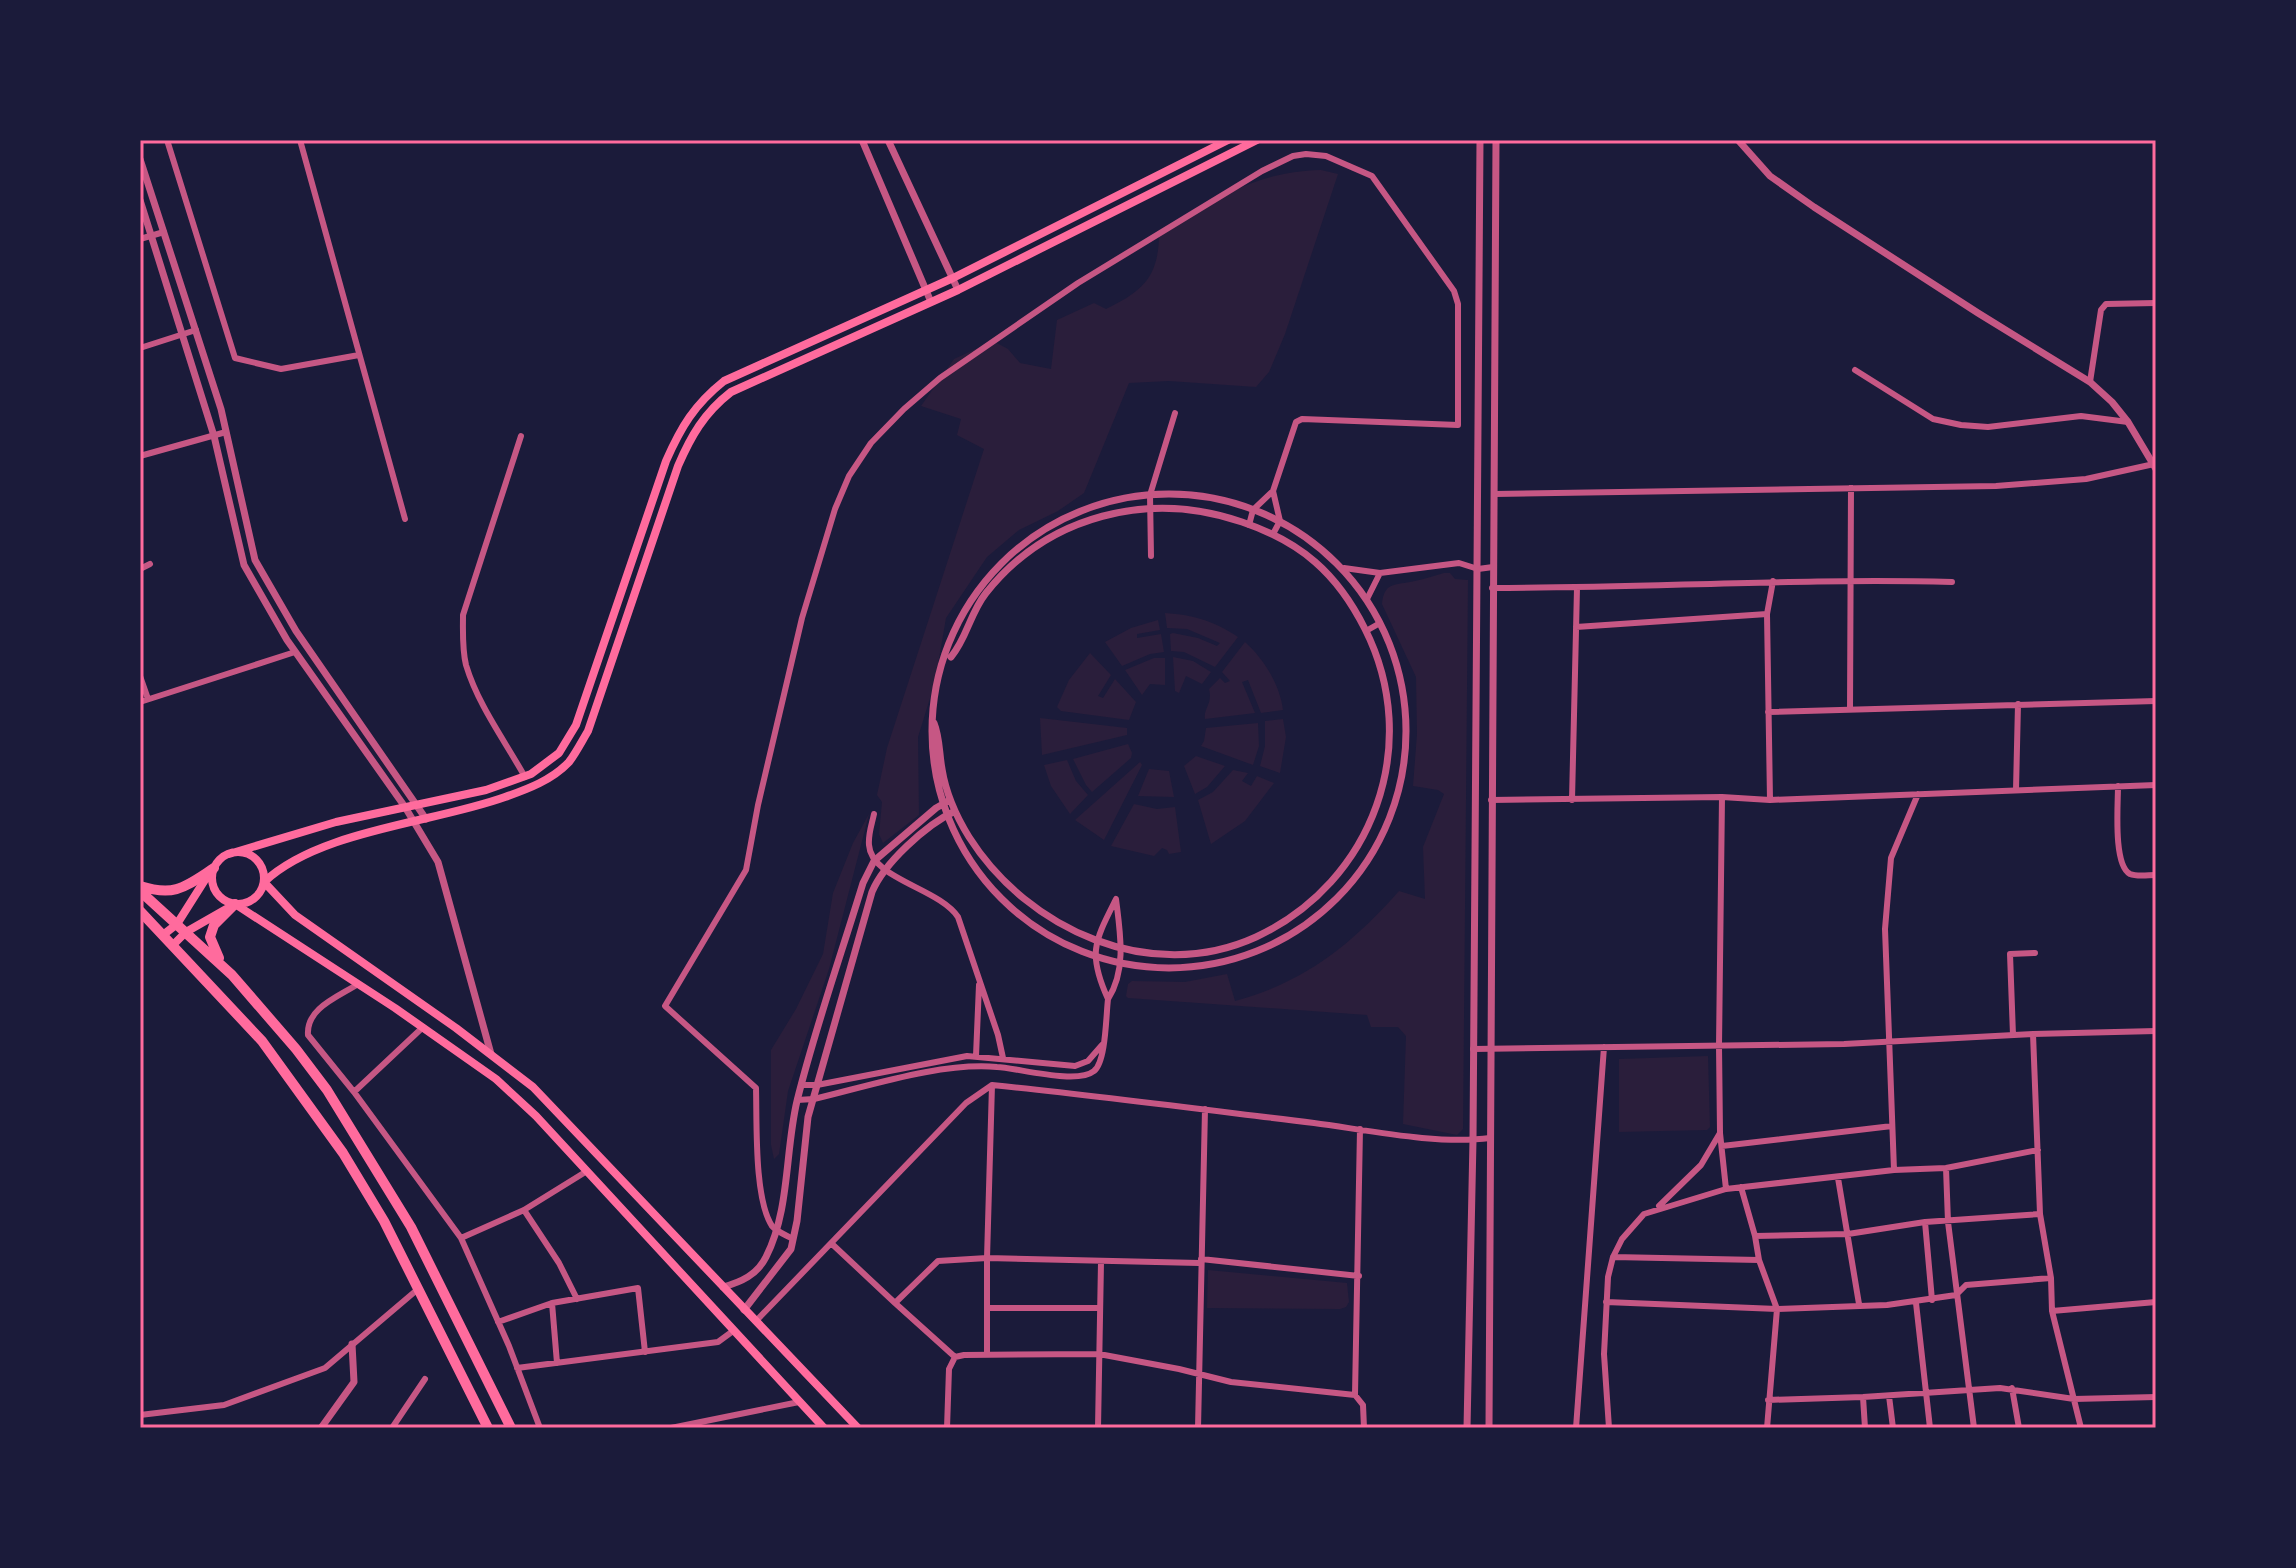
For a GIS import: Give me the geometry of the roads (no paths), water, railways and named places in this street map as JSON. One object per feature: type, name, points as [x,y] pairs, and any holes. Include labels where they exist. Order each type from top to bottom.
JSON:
[{"type":"highway","points":[[140,889],[160,892],[178,889],[214,868]]},
{"type":"highway","points":[[140,889],[232,975]]},
{"type":"highway","points":[[235,904],[214,925],[210,937],[215,953],[311,1069],[362,1146],[411,1227],[511,1428]]},
{"type":"highway","points":[[140,911],[262,1041],[343,1153],[384,1221],[488,1428]]},
{"type":"main road","points":[[824,1428],[536,1116],[496,1079],[358,984],[235,904],[220,898],[215,892],[214,868],[218,860],[229,854],[336,822],[486,790],[525,777],[559,753],[576,725],[666,461],[682,425],[704,397],[724,381],[953,278],[1228,140]]},
{"type":"main road","points":[[172,946],[186,932],[235,904],[253,900],[264,882],[276,871],[322,846],[489,803],[537,786],[569,762],[588,731],[678,466],[693,432],[713,406],[731,392],[958,290],[1257,140]]},
{"type":"main road","points":[[229,854],[238,852],[254,857],[261,864],[264,882],[295,915],[533,1087],[858,1428]]},
{"type":"main road","points":[[163,935],[177,924],[198,886],[214,868]]},
{"type":"street","points":[[167,140],[235,358],[281,369],[359,355]]},
{"type":"street","points":[[300,140],[405,519]]},
{"type":"street","points":[[862,140],[931,302]]},
{"type":"street","points":[[888,140],[958,290]]},
{"type":"street","points":[[1467,1428],[1473,1140],[1480,140]]},
{"type":"street","points":[[1489,1428],[1496,140]]},
{"type":"street","points":[[1494,494],[1996,486],[2071,481],[2155,467],[2128,422],[2090,382],[1814,207],[1770,176],[1738,140]]},
{"type":"street","points":[[793,1239],[776,1230],[766,1214],[762,1194],[756,1088],[665,1006],[746,870],[802,618],[835,509],[849,476],[871,443],[928,388],[1078,283],[1262,171],[1293,156],[1326,156],[1372,176],[1454,291],[1458,304],[1458,425],[1302,419],[1296,422],[1273,491],[1280,521],[1273,534]]},
{"type":"street","points":[[140,159],[226,432],[255,560],[296,631],[426,819]]},
{"type":"street","points":[[140,200],[214,436],[244,565],[295,652],[405,807],[438,862],[491,1054]]},
{"type":"street","points":[[140,239],[164,232]]},
{"type":"street","points":[[2090,382],[2101,310],[2106,304],[2156,303]]},
{"type":"street","points":[[140,348],[196,330]]},
{"type":"street","points":[[1855,370],[1933,419],[1961,425],[1988,427],[2081,416],[2128,422]]},
{"type":"street","points":[[1151,556],[1150,495],[1175,413]]},
{"type":"street","points":[[140,456],[226,432]]},
{"type":"street","points":[[521,436],[463,615],[463,646],[466,664],[478,695],[525,777]]},
{"type":"street","points":[[1850,709],[1851,488]]},
{"type":"street","points":[[1249,525],[1253,510],[1273,491]]},
{"type":"street","points":[[1150,495],[1194,496],[1253,510],[1306,535],[1344,568],[1380,623],[1390,644],[1402,687],[1405,746],[1394,805],[1383,833],[1359,873],[1328,909],[1281,942],[1254,954],[1210,965],[1180,968],[1119,963],[1095,956],[1034,924],[1000,898],[969,863],[936,808],[929,783],[927,736],[934,723],[951,657],[951,643],[970,599],[998,564],[1021,543],[1061,520],[1089,509],[1150,495]]},
{"type":"street","points":[[934,723],[939,735],[941,767],[950,800],[979,852],[1013,892],[1044,914],[1096,940],[1122,948],[1181,954],[1226,947],[1256,937],[1307,903],[1343,866],[1376,811],[1389,756],[1390,723],[1387,687],[1366,631],[1344,593],[1326,570],[1273,534],[1249,525],[1186,508],[1149,508],[1109,514],[1074,526],[1014,563],[984,596],[972,614],[961,646],[951,657]]},
{"type":"street","points":[[1344,568],[1380,573],[1459,563],[1478,569],[1493,567]]},
{"type":"street","points":[[140,569],[150,564]]},
{"type":"street","points":[[1367,599],[1380,573]]},
{"type":"street","points":[[1770,800],[1767,614],[1773,581]]},
{"type":"street","points":[[1492,588],[1773,581],[1952,582]]},
{"type":"street","points":[[1572,800],[1577,588]]},
{"type":"street","points":[[1576,627],[1767,614]]},
{"type":"street","points":[[1366,631],[1380,623]]},
{"type":"street","points":[[140,676],[144,701],[295,652]]},
{"type":"street","points":[[1768,712],[2156,701]]},
{"type":"street","points":[[2016,790],[2018,704]]},
{"type":"street","points":[[1491,800],[1722,797],[1770,800],[2156,785]]},
{"type":"street","points":[[2118,786],[2119,856],[2125,870],[2133,876],[2156,875]]},
{"type":"street","points":[[1894,1170],[1885,929],[1891,858],[1918,794]]},
{"type":"street","points":[[1722,797],[1719,1046],[1720,1133],[1726,1189]]},
{"type":"street","points":[[723,1287],[743,1282],[751,1275],[764,1261],[776,1230],[797,1100],[863,883],[874,861],[936,808],[950,800]]},
{"type":"street","points":[[744,1310],[791,1249],[808,1117],[877,879],[921,834],[955,811]]},
{"type":"street","points":[[874,814],[869,846],[874,861],[933,894],[953,909],[958,917],[1003,1058]]},
{"type":"street","points":[[797,1100],[814,1099],[964,1066],[994,1066],[1081,1076],[1090,1073],[1098,1067],[1102,1058],[1108,999],[1113,990],[1122,948],[1116,899],[1096,940],[1095,956],[1108,999]]},
{"type":"street","points":[[2013,1035],[2010,954],[2035,953]]},
{"type":"street","points":[[976,1056],[979,982]]},
{"type":"street","points":[[358,984],[315,1011],[307,1023],[308,1035],[354,1092],[461,1238],[540,1428]]},
{"type":"street","points":[[354,1092],[421,1029]]},
{"type":"street","points":[[1473,1049],[1888,1042],[2156,1031]]},
{"type":"street","points":[[2033,1034],[2040,1214],[2051,1278],[2052,1311],[2081,1428]]},
{"type":"street","points":[[801,1085],[817,1085],[954,1057],[1003,1058],[1075,1066],[1088,1061],[1102,1045]]},
{"type":"street","points":[[1576,1428],[1604,1047]]},
{"type":"street","points":[[756,1321],[966,1103],[992,1085],[1360,1129],[1473,1140],[1490,1138]]},
{"type":"street","points":[[987,1355],[992,1085]]},
{"type":"street","points":[[1198,1428],[1205,1109]]},
{"type":"street","points":[[1722,1146],[1892,1126]]},
{"type":"street","points":[[1360,1129],[1355,1395],[1363,1405],[1364,1428]]},
{"type":"street","points":[[1656,1209],[1701,1165],[1720,1133]]},
{"type":"street","points":[[1609,1428],[1604,1354],[1606,1302],[1613,1257],[1631,1225],[1644,1214],[1726,1189],[1894,1170],[1946,1168],[2038,1150]]},
{"type":"street","points":[[1946,1168],[1948,1222],[1974,1428]]},
{"type":"street","points":[[461,1238],[524,1210],[587,1171]]},
{"type":"street","points":[[1838,1178],[1859,1304]]},
{"type":"street","points":[[1741,1187],[1759,1260],[1777,1309],[1767,1428]]},
{"type":"street","points":[[524,1210],[559,1263],[577,1299]]},
{"type":"street","points":[[1755,1236],[1848,1234],[1925,1222],[2040,1214]]},
{"type":"street","points":[[1925,1222],[1932,1300]]},
{"type":"street","points":[[831,1243],[955,1357],[1099,1354],[1231,1382],[1355,1395]]},
{"type":"street","points":[[1613,1257],[1759,1260]]},
{"type":"street","points":[[895,1303],[938,1261],[987,1258],[1200,1261],[1359,1276]]},
{"type":"street","points":[[1098,1428],[1101,1262]]},
{"type":"street","points":[[1606,1302],[1777,1309],[1916,1303],[1956,1295],[1966,1285],[2051,1278]]},
{"type":"street","points":[[498,1322],[552,1303],[638,1288],[645,1352]]},
{"type":"street","points":[[140,1415],[224,1405],[325,1368],[418,1289]]},
{"type":"street","points":[[2052,1311],[2156,1302]]},
{"type":"street","points":[[552,1303],[557,1363]]},
{"type":"street","points":[[1916,1303],[1930,1428]]},
{"type":"street","points":[[987,1308],[1099,1308]]},
{"type":"street","points":[[517,1368],[718,1342],[733,1331]]},
{"type":"street","points":[[321,1428],[354,1382],[352,1344]]},
{"type":"street","points":[[947,1428],[949,1369],[955,1357]]},
{"type":"street","points":[[392,1428],[425,1379]]},
{"type":"street","points":[[1768,1400],[2012,1388],[2074,1399],[2156,1397]]},
{"type":"street","points":[[2012,1388],[2019,1428]]},
{"type":"street","points":[[1889,1396],[1893,1428]]},
{"type":"street","points":[[1863,1397],[1865,1428]]},
{"type":"street","points":[[671,1428],[799,1402]]}]
